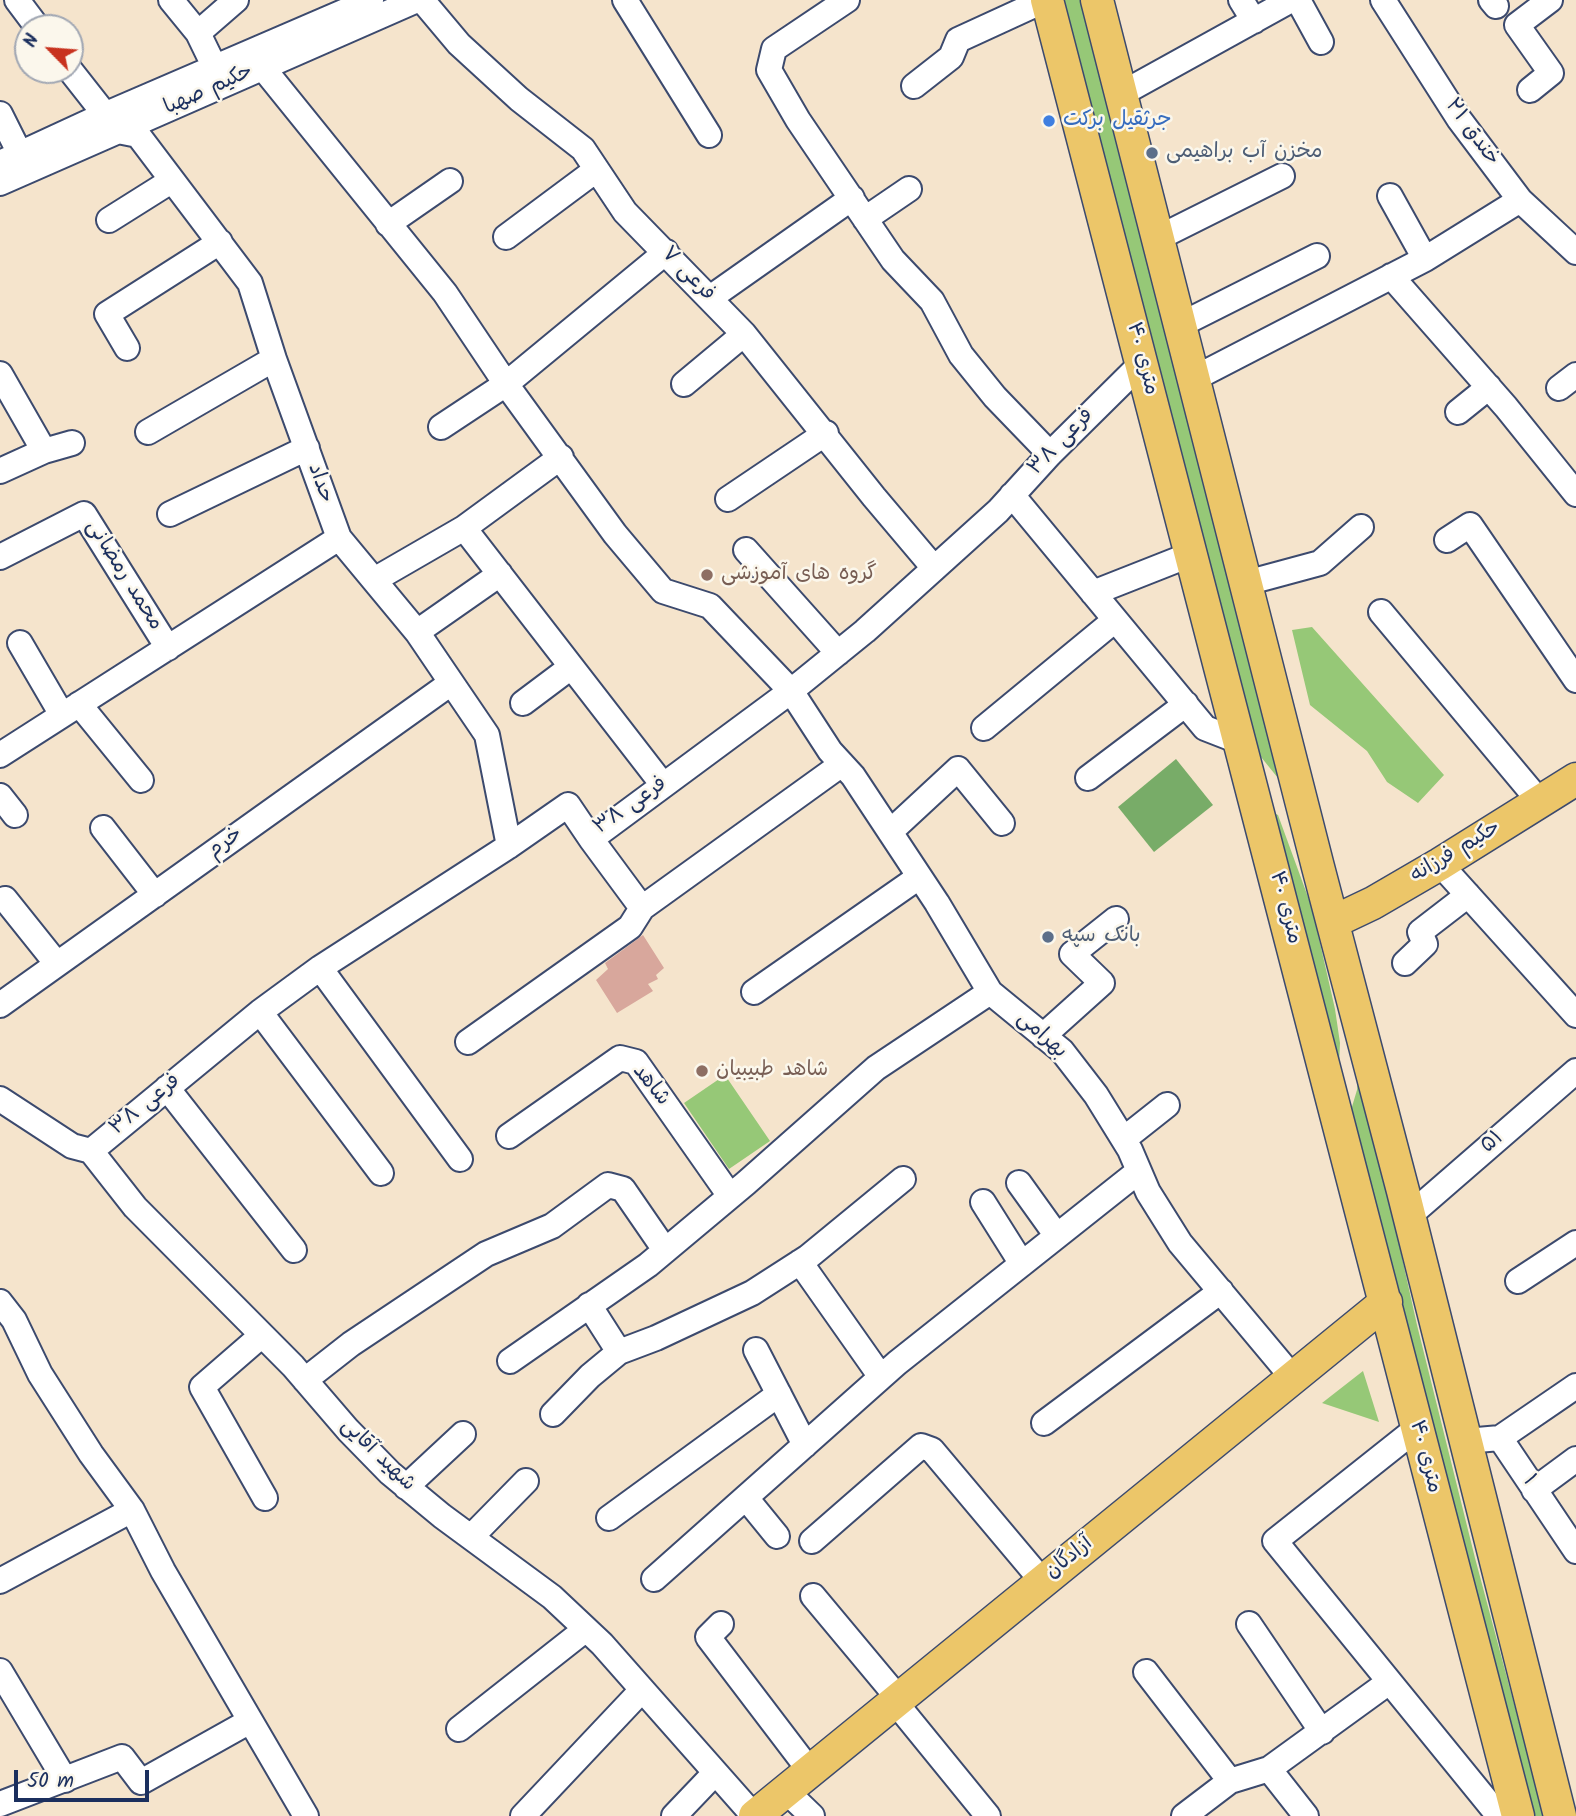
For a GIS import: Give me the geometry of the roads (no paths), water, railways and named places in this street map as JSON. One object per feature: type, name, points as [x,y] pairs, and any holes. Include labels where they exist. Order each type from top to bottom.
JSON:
[{"type":"main road","name":"۴۰ متری","points":[[1046,0],[1518,1816]]},
{"type":"main road","name":"۴۰ متری","points":[[1097,0],[1560,1816]]},
{"type":"main road","points":[[1241,742],[1258,773],[1277,794],[1286,810],[1316,905],[1333,922],[1325,939],[1341,1000],[1348,1059],[1338,1117]]},
{"type":"main road","name":"حکیم فرزانه","points":[[1333,922],[1373,903],[1440,864],[1576,779]]},
{"type":"main road","points":[[1318,867],[1332,883],[1349,896],[1373,903],[1360,937],[1352,997]]},
{"type":"main road","name":"آزادگان","points":[[755,1816],[1386,1302]]},
{"type":"street","points":[[171,0],[198,33],[215,68]]},
{"type":"street","points":[[198,33],[236,0]]},
{"type":"street","name":"حکیم صهبا","points":[[0,183],[215,68],[371,0]]},
{"type":"street","name":"حکیم صهبا","points":[[10,158],[263,68],[420,0]]},
{"type":"street","name":"فرعی ۷","points":[[420,0],[459,44],[519,99],[583,149],[625,212],[744,334],[934,568]]},
{"type":"street","points":[[625,0],[709,135]]},
{"type":"street","points":[[847,0],[774,50],[769,70],[798,120],[893,260],[932,301],[961,355],[995,397],[1050,454]]},
{"type":"street","points":[[914,86],[951,57],[958,40],[1046,0]]},
{"type":"street","points":[[1121,94],[1247,10],[1291,0]]},
{"type":"street","points":[[1298,0],[1321,42]]},
{"type":"street","name":"۲۱ خندق","points":[[1383,0],[1459,118],[1520,200],[1576,252]]},
{"type":"street","points":[[1530,90],[1552,74],[1517,25],[1550,0]]},
{"type":"street","name":"بهرامی","points":[[263,68],[445,293],[506,384],[615,534],[663,591],[710,606],[791,691],[830,751],[853,776],[990,992],[1062,1051],[1096,1095],[1124,1139],[1148,1192],[1180,1243],[1293,1378]]},
{"type":"street","points":[[81,84],[111,123]]},
{"type":"street","points":[[0,114],[10,158]]},
{"type":"street","name":"حداد","points":[[111,123],[138,135],[250,283],[274,359],[340,538],[417,632],[487,735],[509,846]]},
{"type":"street","points":[[506,237],[596,170]]},
{"type":"street","points":[[1158,239],[1282,176]]},
{"type":"street","points":[[109,220],[171,181]]},
{"type":"street","points":[[388,224],[450,181]]},
{"type":"street","points":[[865,219],[909,189]]},
{"type":"street","points":[[1390,196],[1426,258]]},
{"type":"street","points":[[710,298],[852,198]]},
{"type":"street","points":[[1193,379],[1426,258],[1520,200]]},
{"type":"street","points":[[127,348],[107,314],[220,243]]},
{"type":"street","points":[[441,427],[506,384],[666,252]]},
{"type":"street","points":[[1180,325],[1317,256]]},
{"type":"street","points":[[1391,276],[1489,387],[1576,494]]},
{"type":"street","points":[[684,384],[744,334]]},
{"type":"street","points":[[148,432],[274,359]]},
{"type":"street","name":"فرعی ۳۸","points":[[90,1151],[260,1012],[320,968],[568,805],[590,839],[791,691],[934,568],[1012,495],[1142,363]]},
{"type":"street","points":[[0,374],[44,451]]},
{"type":"street","points":[[1458,412],[1489,387]]},
{"type":"street","points":[[727,499],[826,433]]},
{"type":"street","points":[[0,471],[44,451],[72,443]]},
{"type":"street","points":[[170,514],[307,448]]},
{"type":"street","points":[[374,580],[464,528],[561,457]]},
{"type":"street","points":[[1012,495],[1205,728],[1241,742]]},
{"type":"street","name":"محمد رمضانی","points":[[0,557],[84,514],[168,648]]},
{"type":"street","points":[[1447,540],[1470,525],[1576,680]]},
{"type":"street","points":[[1246,583],[1320,563],[1361,527]]},
{"type":"street","points":[[464,528],[663,785]]},
{"type":"street","points":[[2,749],[71,709],[340,538]]},
{"type":"street","points":[[746,550],[838,653]]},
{"type":"street","points":[[1093,593],[1192,554]]},
{"type":"street","points":[[417,632],[500,574]]},
{"type":"street","points":[[1381,612],[1540,802]]},
{"type":"street","points":[[984,728],[1115,620]]},
{"type":"street","points":[[20,643],[71,709],[141,780]]},
{"type":"street","points":[[523,703],[571,667]]},
{"type":"street","name":"خرم","points":[[0,1005],[451,683]]},
{"type":"street","points":[[1088,778],[1185,704]]},
{"type":"street","points":[[468,1042],[630,927],[642,908],[842,764]]},
{"type":"street","points":[[890,832],[958,769],[1002,823]]},
{"type":"street","points":[[103,828],[155,895]]},
{"type":"street","points":[[590,839],[642,908]]},
{"type":"street","points":[[1440,864],[1576,1015]]},
{"type":"street","points":[[754,992],[919,877]]},
{"type":"street","points":[[1405,963],[1425,944],[1420,932],[1468,895]]},
{"type":"street","points":[[5,899],[57,964]]},
{"type":"street","points":[[1043,1036],[1102,983],[1072,954],[1116,919]]},
{"type":"street","points":[[320,968],[460,1159]]},
{"type":"street","points":[[510,1360],[665,1250],[876,1068],[990,992]]},
{"type":"street","points":[[260,1012],[381,1173]]},
{"type":"street","name":"شاهد","points":[[509,1136],[620,1058],[636,1062],[730,1196]]},
{"type":"street","name":"۵۱","points":[[1409,1216],[1576,1071]]},
{"type":"street","points":[[167,1088],[294,1250]]},
{"type":"street","name":"شهید آقایی","points":[[0,1100],[72,1146],[90,1151],[135,1207],[305,1380],[348,1430],[406,1486],[552,1597],[586,1629],[755,1816]]},
{"type":"street","points":[[1124,1139],[1167,1105]]},
{"type":"street","points":[[654,1579],[881,1377],[1139,1171]]},
{"type":"street","points":[[553,1414],[590,1376],[619,1352],[656,1338],[752,1293],[800,1262],[904,1179]]},
{"type":"street","points":[[1019,1182],[1057,1236]]},
{"type":"street","points":[[305,1380],[351,1344],[486,1254],[552,1226],[608,1185],[623,1189],[665,1250]]},
{"type":"street","points":[[983,1202],[1022,1264]]},
{"type":"street","points":[[1518,1281],[1576,1243]]},
{"type":"street","points":[[800,1262],[881,1377]]},
{"type":"street","points":[[1044,1423],[1221,1292]]},
{"type":"street","points":[[0,1302],[14,1320],[47,1386],[91,1454],[132,1510],[163,1571],[306,1816]]},
{"type":"street","points":[[589,1305],[619,1352]]},
{"type":"street","points":[[262,1335],[202,1387],[265,1499]]},
{"type":"street","points":[[756,1350],[805,1445]]},
{"type":"street","points":[[1466,1441],[1500,1438],[1576,1386]]},
{"type":"street","points":[[609,1518],[779,1394]]},
{"type":"street","points":[[1416,1429],[1275,1541],[1499,1816]]},
{"type":"street","points":[[406,1486],[463,1434]]},
{"type":"street","name":"۱","points":[[1500,1438],[1576,1551]]},
{"type":"street","points":[[812,1541],[921,1446],[932,1450],[1043,1581]]},
{"type":"street","points":[[1534,1490],[1576,1459]]},
{"type":"street","points":[[471,1537],[526,1481]]},
{"type":"street","points":[[746,1498],[777,1536]]},
{"type":"street","points":[[0,1581],[132,1510]]},
{"type":"street","points":[[813,1597],[988,1816]]},
{"type":"street","points":[[721,1624],[708,1637],[798,1781],[812,1816]]},
{"type":"street","points":[[1250,1624],[1322,1732]]},
{"type":"street","points":[[459,1729],[586,1629]]},
{"type":"street","points":[[0,1671],[65,1780]]},
{"type":"street","points":[[1146,1672],[1230,1780]]},
{"type":"street","points":[[1184,1816],[1230,1780],[1269,1769],[1389,1682]]},
{"type":"street","points":[[523,1816],[641,1691]]},
{"type":"street","points":[[0,1804],[122,1757],[141,1782],[250,1721]]},
{"type":"street","points":[[1269,1769],[1306,1816]]},
{"type":"street","points":[[674,1816],[715,1773]]},
{"type":"place","name":"جرثقیل برکت","points":[[1049,121]]},
{"type":"place","name":"مخزن آب براهیمی","points":[[1152,153]]},
{"type":"place","name":"گروه های آموزشی","points":[[707,575]]},
{"type":"place","name":"بانک سپه","points":[[1048,937]]},
{"type":"place","name":"شاهد طبیبیان","points":[[702,1071]]}]
